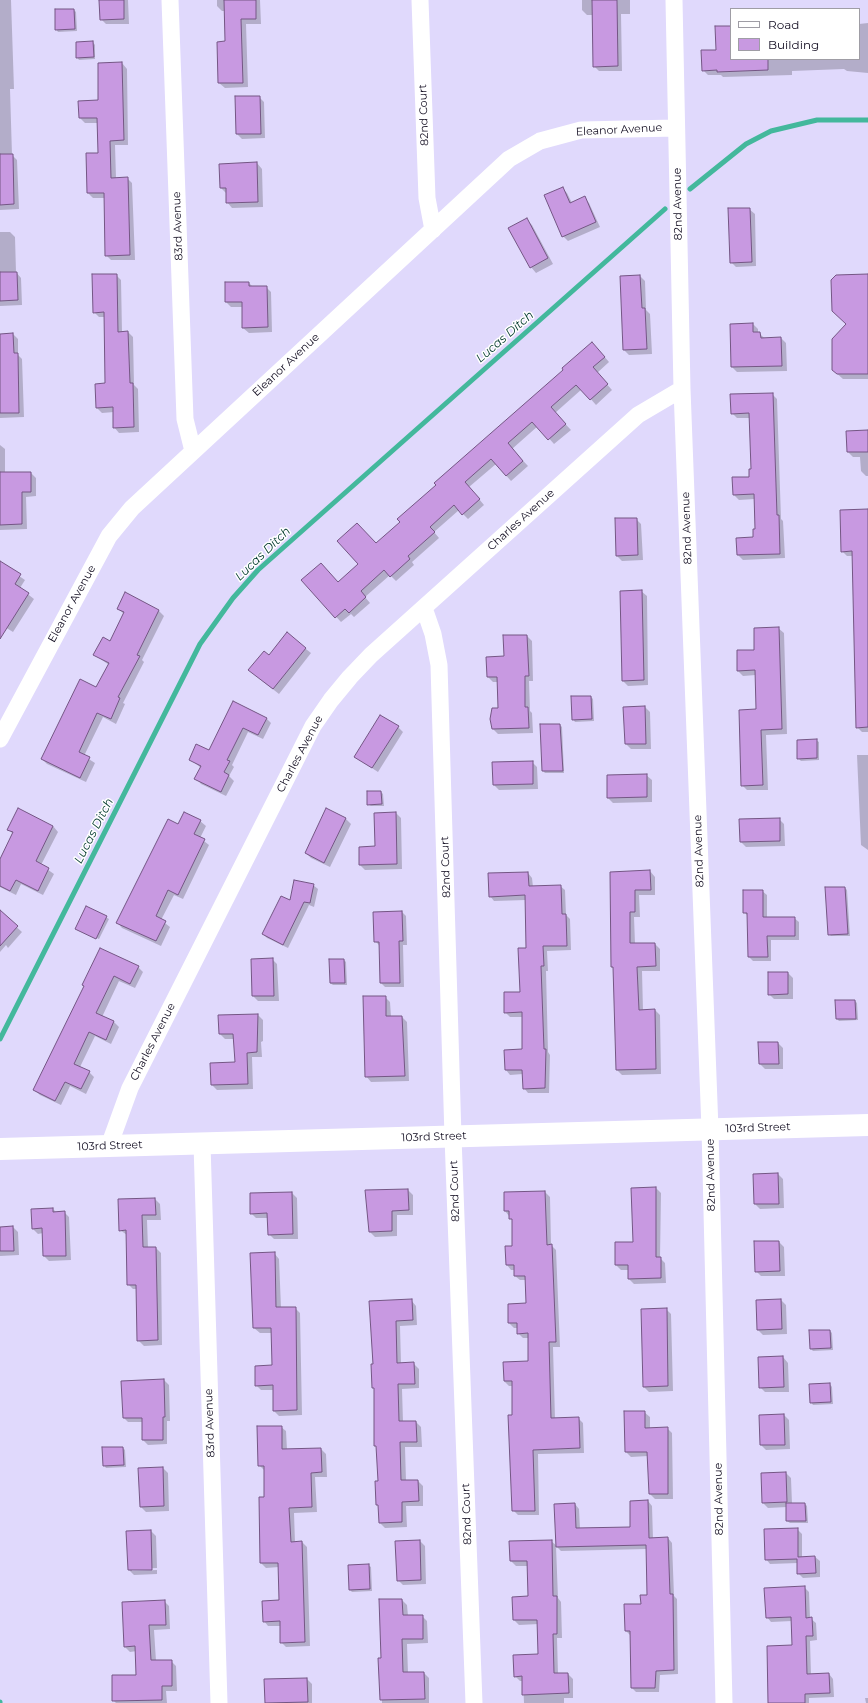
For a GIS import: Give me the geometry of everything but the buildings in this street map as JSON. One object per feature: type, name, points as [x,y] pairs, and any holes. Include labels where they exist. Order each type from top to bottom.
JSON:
[{"type":"street","name":"83rd Avenue","points":[[170,0],[185,419],[193,451]]},
{"type":"street","name":"82nd Court","points":[[420,0],[428,198],[433,230]]},
{"type":"street","name":"82nd Avenue","points":[[674,0],[682,389],[710,1129],[724,1703]]},
{"type":"street","name":"Eleanor Avenue","points":[[0,739],[109,536],[132,508],[509,159],[540,141],[581,130],[676,128]]},
{"type":"street","name":"Charles Avenue","points":[[109,1146],[130,1088],[313,726],[350,677],[424,608],[638,415],[682,389]]},
{"type":"street","name":"82nd Court","points":[[424,608],[433,634],[440,665],[453,1137],[474,1703]]},
{"type":"street","name":"103rd Street","points":[[0,1150],[868,1125]]},
{"type":"street","name":"83rd Avenue","points":[[202,1144],[219,1703]]},
{"type":"waterway","name":"Lucas Ditch","points":[[690,189],[746,144],[771,131],[817,120],[868,120]]},
{"type":"waterway","name":"Lucas Ditch","points":[[0,1039],[200,644],[233,598],[258,570],[665,209]]}]
